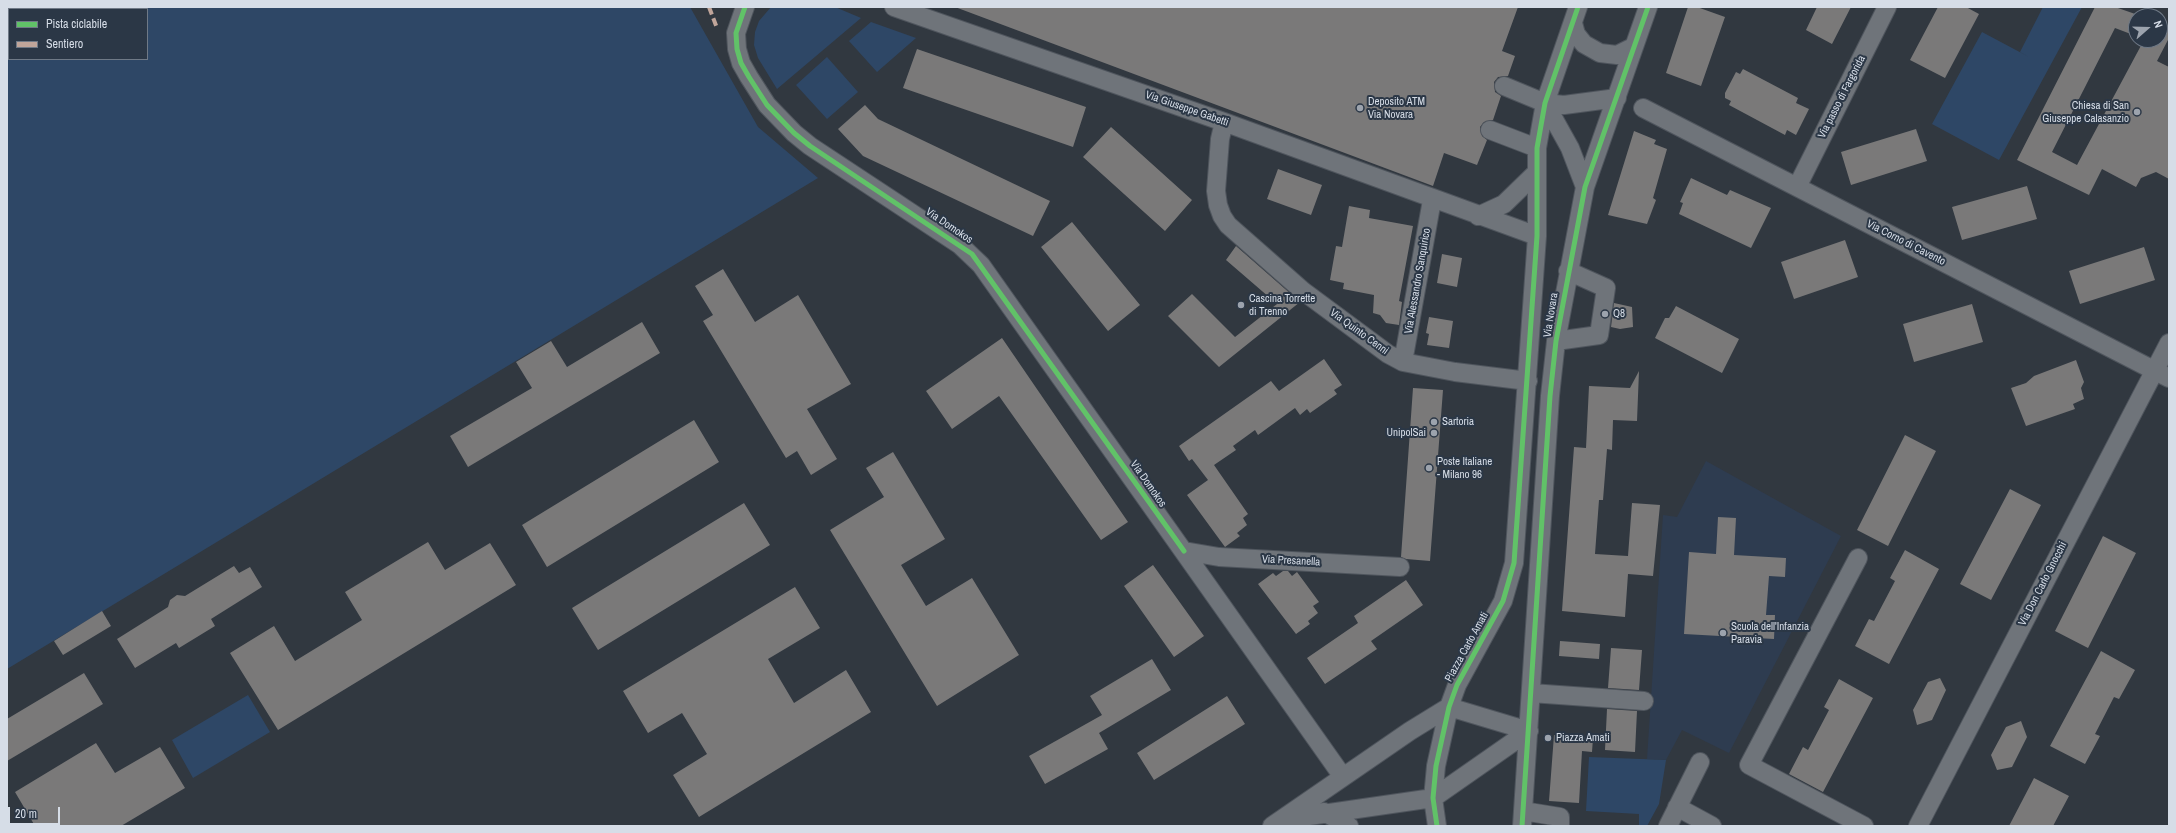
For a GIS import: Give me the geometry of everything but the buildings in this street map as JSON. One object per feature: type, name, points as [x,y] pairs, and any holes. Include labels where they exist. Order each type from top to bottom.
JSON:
[{"type":"street","name":"Via Domokos","points":[[745,7],[736,33],[737,49],[741,63],[749,78],[767,105],[794,133],[810,146],[972,254],[1343,777]]},
{"type":"street","name":"Via Giuseppe Gabetti","points":[[894,7],[1224,122],[1432,200],[1537,236]]},
{"type":"street","name":"Via Novara","points":[[1531,694],[1550,396],[1556,342],[1568,271],[1585,187],[1648,7]]},
{"type":"street","name":"Via passo di Fargorida","points":[[1797,187],[1888,7]]},
{"type":"street","name":"Via Novara","points":[[1516,549],[1537,236],[1537,148],[1545,103],[1576,15]]},
{"type":"street","points":[[1576,15],[1576,34],[1584,44],[1600,53],[1617,55],[1634,47]]},
{"type":"street","points":[[1504,86],[1545,103],[1564,105],[1617,98]]},
{"type":"street","points":[[1545,103],[1572,152],[1585,187]]},
{"type":"street","name":"Via Corno di Cavento","points":[[1643,108],[2161,374]]},
{"type":"street","name":"Via Quinto Cenni","points":[[1224,122],[1220,139],[1216,191],[1218,205],[1228,225],[1303,291],[1388,354],[1403,362],[1455,372],[1528,381]]},
{"type":"street","points":[[1490,130],[1537,148]]},
{"type":"street","points":[[1478,216],[1504,204],[1537,172]]},
{"type":"street","name":"Via Alessandro Sanquirico","points":[[1403,362],[1432,200]]},
{"type":"street","points":[[1556,342],[1599,335],[1606,288],[1568,271]]},
{"type":"street","name":"Via Don Carlo Gnocchi","points":[[1918,826],[2161,374],[2169,343]]},
{"type":"street","name":"Piazza Carlo Amati","points":[[1437,826],[1434,798],[1436,766],[1449,707],[1457,685],[1496,615],[1508,589],[1516,549]]},
{"type":"street","name":"Via Presanella","points":[[1184,551],[1219,556],[1400,567]]},
{"type":"street","points":[[1858,558],[1749,765],[1864,826]]},
{"type":"street","points":[[1560,826],[1560,817],[1522,818],[1531,694],[1644,701]]},
{"type":"street","points":[[1277,823],[1343,777],[1449,707],[1529,731]]},
{"type":"street","points":[[1277,823],[1324,812],[1434,798],[1529,731]]},
{"type":"street","points":[[1668,826],[1700,762]]},
{"type":"street","points":[[1677,807],[1712,826]]},
{"type":"street","points":[[1324,812],[1349,826]]},
{"type":"shaded area","points":[[7,7],[690,7],[758,127],[818,178],[7,669]]},
{"type":"shaded area","points":[[771,7],[835,7],[861,18],[777,89],[758,58],[754,45],[755,32],[759,21]]},
{"type":"shaded area","points":[[2043,7],[2082,7],[1999,160],[1932,124],[1982,32],[2029,57],[2020,52]]},
{"type":"shaded area","points":[[871,22],[916,38],[877,72],[849,41]]},
{"type":"shaded area","points":[[827,57],[858,92],[827,119],[796,85]]},
{"type":"shaded area","name":"Scuola dell'Infanzia Paravia","points":[[1706,461],[1841,536],[1729,753],[1682,730],[1666,760],[1647,759],[1663,515],[1677,517]]},
{"type":"shaded area","points":[[248,695],[270,732],[193,778],[172,740]]},
{"type":"shaded area","points":[[1589,757],[1666,760],[1659,804],[1647,826],[1639,826],[1639,814],[1586,811]]},
{"type":"marked path","points":[[709,7],[717,28]]},
{"type":"cycle path","points":[[745,7],[736,33],[737,49],[741,63],[767,105],[794,133],[810,146],[972,254],[1184,551]]},
{"type":"cycle path","points":[[1437,826],[1433,798],[1436,766],[1449,707],[1457,685],[1503,601],[1514,563],[1537,236],[1537,148],[1545,103],[1578,7]]},
{"type":"cycle path","points":[[1522,826],[1550,396],[1556,341],[1585,187],[1648,7]]},
{"type":"place","name":"Deposito ATM Via Novara","points":[[1360,108]]},
{"type":"place","name":"Chiesa di San Giuseppe Calasanzio","points":[[2137,112]]},
{"type":"place","name":"Cascina Torrette di Trenno","points":[[1241,305]]},
{"type":"place","name":"Q8","points":[[1605,314]]},
{"type":"place","name":"Sartoria","points":[[1434,422]]},
{"type":"place","name":"UnipolSai","points":[[1434,433]]},
{"type":"place","name":"Poste Italiane - Milano 96","points":[[1429,468]]},
{"type":"place","name":"Scuola dell'Infanzia Paravia","points":[[1723,633]]},
{"type":"place","name":"Piazza Amati","points":[[1548,738]]}]
